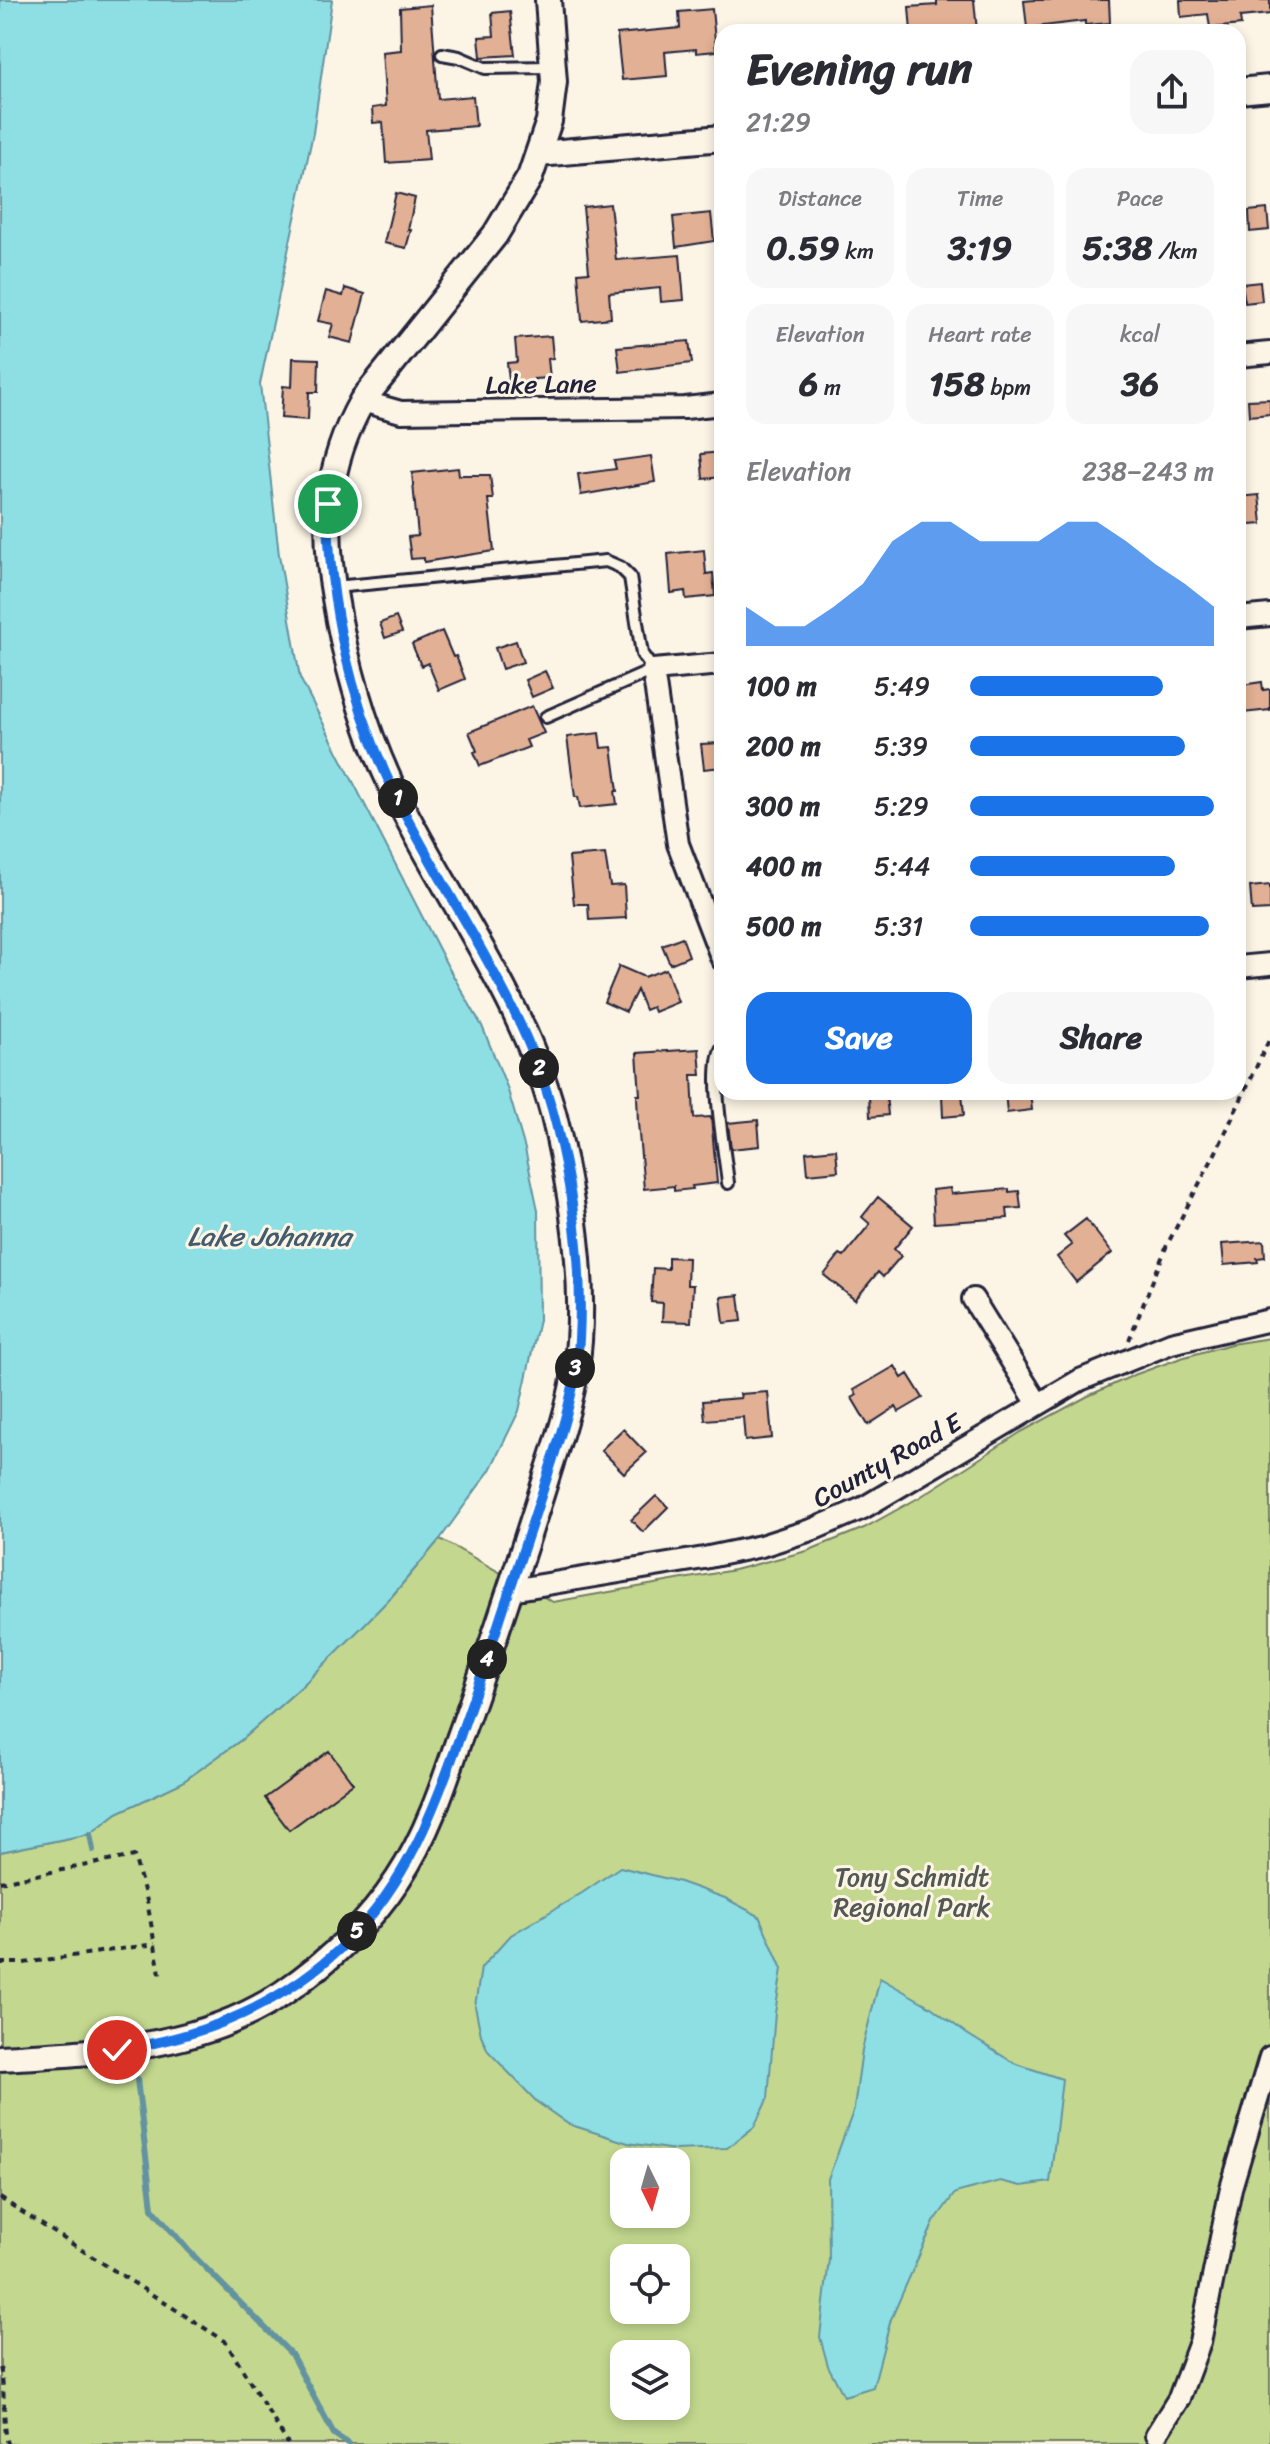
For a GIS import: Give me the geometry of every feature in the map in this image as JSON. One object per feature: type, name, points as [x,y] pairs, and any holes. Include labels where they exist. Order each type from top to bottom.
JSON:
[{"type":"street","points":[[0,2058],[117,2050],[159,2043],[197,2033],[237,2017],[278,1997],[318,1967],[349,1940],[381,1905],[399,1878],[441,1791],[511,1590],[571,1396],[579,1342],[580,1290],[577,1252],[555,1123],[540,1072],[518,1018],[396,795],[371,739],[352,682],[333,588],[328,541],[334,467],[362,401],[495,235],[530,177],[549,121],[553,67],[548,0]]},
{"type":"street","points":[[1246,90],[1270,88]]},
{"type":"street","points":[[539,154],[714,139]]},
{"type":"street","points":[[1246,355],[1270,353]]},
{"type":"street","name":"Lake Lane","points":[[362,401],[401,412],[685,408],[714,405]]},
{"type":"street","points":[[1246,617],[1270,615]]},
{"type":"street","points":[[714,665],[653,670],[678,844],[714,938]]},
{"type":"street","points":[[1246,966],[1270,964]]},
{"type":"street","points":[[973,1299],[1038,1404]]},
{"type":"street","name":"County Road E","points":[[511,1590],[704,1558],[761,1546],[814,1529],[863,1508],[1080,1380],[1171,1343],[1270,1320]]},
{"type":"street","points":[[1156,2435],[1179,2398],[1200,2342],[1231,2188],[1270,2057]]},
{"type":"lane","points":[[442,54],[459,57],[485,68],[553,67]]},
{"type":"lane","points":[[333,588],[606,561],[620,567],[630,577],[642,654],[653,670],[546,717]]},
{"type":"lane","points":[[719,1100],[728,1183]]},
{"type":"path","points":[[1246,1089],[1270,1038]]},
{"type":"path","points":[[1121,1362],[1167,1245],[1241,1100]]},
{"type":"path","points":[[0,1882],[134,1856],[147,1901],[161,1979]]},
{"type":"path","points":[[0,1963],[24,1963],[155,1944]]},
{"type":"path","points":[[0,2198],[225,2341],[288,2444]]},
{"type":"path","points":[[0,2368],[8,2444]]},
{"type":"green space","name":"Tony Schmidt Regional Park","points":[[1270,1338],[1270,2444],[0,2444],[0,1852],[89,1834],[117,1813],[181,1783],[241,1740],[301,1687],[392,1596],[440,1539],[553,1602],[734,1570],[807,1551],[864,1528],[920,1497],[1021,1432],[1088,1396],[1181,1358],[1231,1344]]},
{"type":"water","name":"Lake Johanna","points":[[0,0],[332,0],[313,133],[260,384],[279,555],[300,678],[447,965],[482,1026],[507,1087],[538,1210],[539,1320],[519,1411],[490,1470],[440,1539],[357,1632],[241,1740],[181,1783],[117,1813],[90,1834],[0,1852]]},
{"type":"water","points":[[620,1867],[680,1882],[725,1898],[759,1916],[782,1969],[768,2098],[754,2127],[727,2148],[662,2148],[628,2143],[568,2124],[537,2102],[488,2051],[475,2006],[481,1968],[511,1935]]},
{"type":"water","points":[[880,1978],[931,2007],[1014,2063],[1062,2079],[1050,2182],[1021,2186],[1000,2181],[955,2193],[934,2222],[891,2319],[873,2387],[844,2396],[828,2366],[820,2337],[829,2259],[828,2179],[854,2109],[862,2050]]},
{"type":"building","points":[[937,0],[974,0],[976,24],[910,24],[909,7],[937,5]]},
{"type":"building","points":[[1109,0],[1110,23],[1027,24],[1024,1]]},
{"type":"building","points":[[1180,0],[1270,0],[1270,14],[1240,17],[1241,24],[1209,24],[1208,14],[1181,17]]},
{"type":"building","points":[[431,5],[438,99],[473,96],[476,126],[426,130],[429,160],[386,163],[383,122],[373,123],[372,108],[386,106],[382,52],[401,50],[400,8]]},
{"type":"building","points":[[712,9],[714,51],[696,53],[696,49],[665,52],[667,76],[622,80],[617,34],[680,28],[679,12]]},
{"type":"building","points":[[510,11],[515,55],[481,57],[479,37],[494,36],[492,13]]},
{"type":"building","points":[[396,193],[415,198],[406,248],[384,243]]},
{"type":"building","points":[[610,204],[616,260],[680,255],[684,300],[661,302],[660,288],[609,293],[611,318],[582,321],[578,273],[589,272],[583,207]]},
{"type":"building","points":[[1267,209],[1269,230],[1250,232],[1249,211]]},
{"type":"building","points":[[711,213],[714,241],[676,247],[673,217]]},
{"type":"building","points":[[1260,282],[1262,301],[1246,303],[1246,284]]},
{"type":"building","points":[[345,288],[365,294],[352,343],[329,337],[333,324],[318,321],[326,291],[343,296]]},
{"type":"building","points":[[551,336],[553,358],[548,359],[550,378],[534,379],[535,386],[510,389],[507,363],[517,362],[515,339]]},
{"type":"building","points":[[689,341],[692,363],[620,372],[617,347]]},
{"type":"building","points":[[293,358],[319,359],[318,392],[309,392],[308,420],[281,418],[283,386],[292,387]]},
{"type":"building","points":[[1270,399],[1270,414],[1249,416],[1248,400]]},
{"type":"building","points":[[714,453],[714,478],[703,479],[701,454]]},
{"type":"building","points":[[651,456],[655,482],[581,495],[578,474],[616,469],[614,461]]},
{"type":"building","points":[[458,468],[459,475],[490,475],[493,499],[488,499],[494,551],[424,562],[424,558],[411,559],[408,537],[418,536],[412,473]]},
{"type":"building","points":[[1259,495],[1262,524],[1246,525],[1246,496]]},
{"type":"building","points":[[704,550],[706,574],[713,573],[714,596],[686,599],[685,591],[671,593],[668,554]]},
{"type":"building","points":[[396,617],[402,632],[385,638],[380,623]]},
{"type":"building","points":[[442,631],[465,679],[439,690],[428,663],[421,666],[412,644]]},
{"type":"building","points":[[516,641],[523,662],[502,669],[495,648]]},
{"type":"building","points":[[545,671],[553,688],[532,697],[525,680]]},
{"type":"building","points":[[1262,682],[1263,690],[1270,689],[1270,710],[1246,713],[1246,684]]},
{"type":"building","points":[[532,706],[544,733],[526,740],[529,747],[480,766],[469,732]]},
{"type":"building","points":[[599,733],[601,748],[612,747],[617,804],[580,808],[578,797],[575,797],[567,737]]},
{"type":"building","points":[[714,743],[714,768],[704,769],[701,744]]},
{"type":"building","points":[[605,854],[610,886],[624,885],[626,918],[589,920],[588,904],[574,904],[569,857]]},
{"type":"building","points":[[1270,885],[1270,910],[1252,911],[1250,887]]},
{"type":"building","points":[[682,937],[689,956],[670,964],[662,945]]},
{"type":"building","points":[[619,966],[644,977],[666,969],[678,1002],[654,1012],[652,1007],[645,1010],[637,990],[626,1012],[604,1002]]},
{"type":"building","points":[[699,1049],[701,1075],[692,1075],[694,1118],[711,1117],[717,1183],[674,1191],[674,1186],[644,1189],[638,1123],[637,1053]]},
{"type":"building","points":[[869,1100],[886,1100],[888,1115],[870,1117]]},
{"type":"building","points":[[942,1100],[963,1100],[964,1115],[943,1117]]},
{"type":"building","points":[[1006,1100],[1031,1100],[1032,1110],[1007,1113]]},
{"type":"building","points":[[758,1120],[760,1146],[731,1149],[728,1123]]},
{"type":"building","points":[[836,1149],[838,1171],[808,1174],[806,1152]]},
{"type":"building","points":[[950,1188],[951,1194],[1009,1189],[1009,1192],[1019,1191],[1021,1208],[1007,1209],[1008,1218],[934,1223],[932,1190]]},
{"type":"building","points":[[878,1197],[913,1226],[894,1249],[901,1256],[883,1277],[878,1272],[855,1300],[824,1275],[870,1224],[862,1217]]},
{"type":"building","points":[[1086,1219],[1112,1253],[1076,1282],[1057,1257],[1072,1245],[1064,1236]]},
{"type":"building","points":[[1264,1241],[1265,1257],[1257,1258],[1258,1262],[1224,1265],[1222,1244]]},
{"type":"building","points":[[668,1257],[688,1258],[687,1285],[693,1285],[691,1322],[662,1321],[663,1303],[651,1302],[653,1268],[668,1269]]},
{"type":"building","points":[[739,1295],[742,1321],[724,1323],[721,1297]]},
{"type":"building","points":[[895,1366],[902,1378],[908,1374],[923,1398],[899,1412],[896,1407],[868,1425],[852,1398],[857,1395],[854,1390]]},
{"type":"building","points":[[768,1392],[772,1438],[745,1441],[743,1417],[705,1420],[703,1401]]},
{"type":"building","points":[[623,1429],[646,1453],[624,1473],[601,1450]]},
{"type":"building","points":[[656,1496],[668,1507],[643,1532],[631,1520]]},
{"type":"building","points":[[329,1751],[353,1783],[289,1830],[265,1798]]},
{"type":"waterway","points":[[90,1834],[93,1850]]},
{"type":"waterway","points":[[137,2079],[152,2208],[188,2250],[291,2354],[334,2434],[349,2444]]},
{"type":"route","points":[[117,2050],[197,2033],[278,1997],[349,1940],[381,1905],[399,1878],[441,1791],[498,1630],[557,1447],[571,1396],[579,1342],[580,1290],[570,1196],[555,1123],[540,1072],[518,1018],[396,795],[371,739],[352,682],[339,624],[330,566],[328,504]]}]
